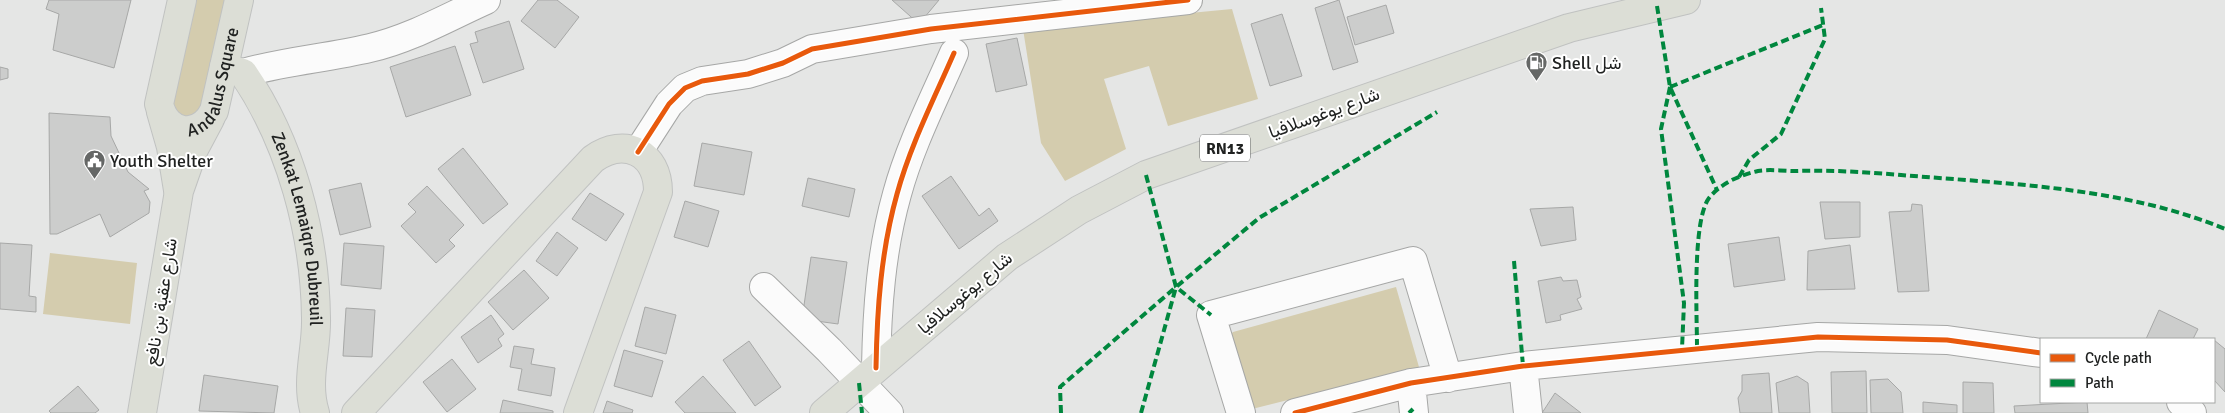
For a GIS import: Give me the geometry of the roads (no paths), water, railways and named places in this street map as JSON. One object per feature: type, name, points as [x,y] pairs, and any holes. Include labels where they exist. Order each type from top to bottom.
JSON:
[{"type":"main road","name":"Andalus Square","points":[[182,0],[160,95],[161,112],[172,126],[188,130],[204,125],[210,119],[233,70],[239,0]]},
{"type":"main road","name":"شارع يوغوسلافيا","points":[[824,413],[1007,257],[1079,210],[1146,176],[1569,28],[1686,0]]},
{"type":"main road","name":"Zenkat Lemaiqre Dubreuil","points":[[233,70],[259,97],[278,139],[302,208],[311,249],[316,298],[316,327],[310,386],[311,402],[315,413]]},
{"type":"main road","points":[[161,112],[171,147],[178,191]]},
{"type":"main road","points":[[178,191],[193,151],[210,119]]},
{"type":"main road","points":[[356,413],[593,159],[603,152],[614,148],[626,148],[638,152],[648,159],[655,169],[658,180],[658,192],[578,413]]},
{"type":"main road","name":"شارع عقبة بن نافع","points":[[142,413],[178,191]]},
{"type":"street","points":[[233,70],[370,48],[397,40],[486,0]]},
{"type":"street","points":[[638,152],[669,104],[685,88],[702,81],[748,74],[783,63],[812,49],[931,29],[1188,0]]},
{"type":"street","points":[[867,375],[881,270],[897,194],[914,146],[954,53]]},
{"type":"street","points":[[1241,413],[1211,314],[1413,261],[1448,378]]},
{"type":"street","points":[[764,287],[829,350],[867,375],[889,413]]},
{"type":"street","points":[[1295,413],[1412,383],[1523,366],[1818,336],[1947,340],[2040,353]]},
{"type":"street","points":[[1523,366],[1528,413]]},
{"type":"street","points":[[1412,383],[1414,413]]},
{"type":"street","points":[[2182,403],[2192,413]]},
{"type":"place","name":"Shell شل","points":[[1536,82]]},
{"type":"place","name":"Youth Shelter","points":[[94,180]]}]
